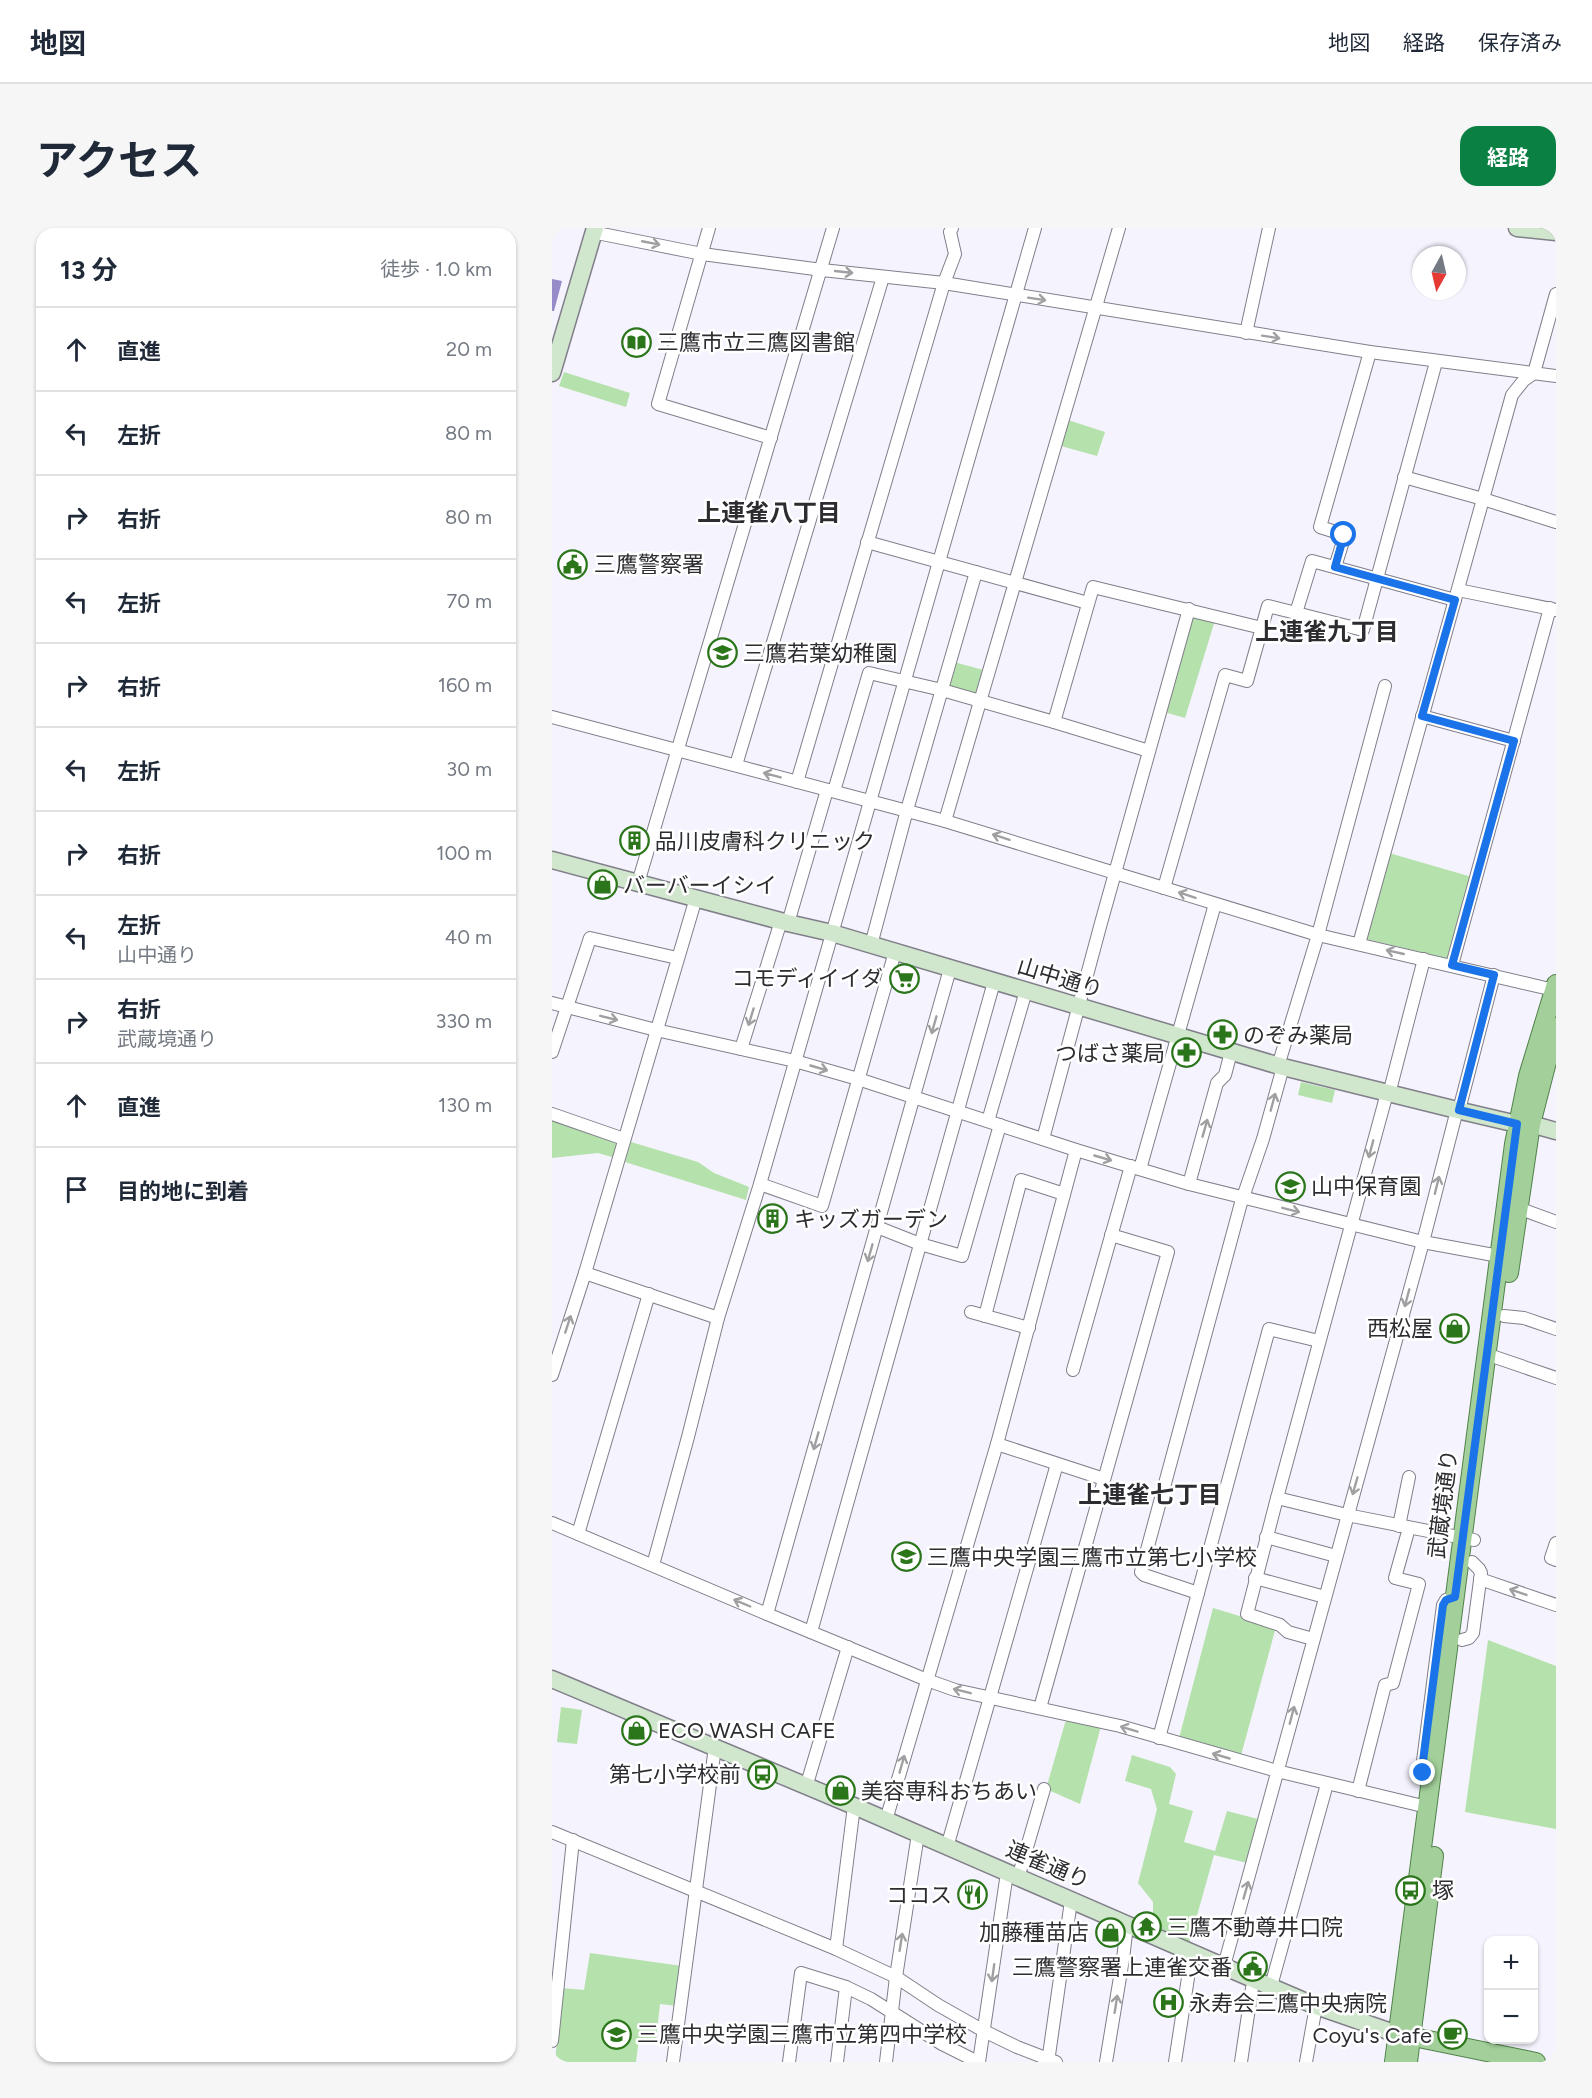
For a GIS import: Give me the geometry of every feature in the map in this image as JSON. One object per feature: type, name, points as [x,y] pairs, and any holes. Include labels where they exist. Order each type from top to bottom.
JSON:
[{"type":"main road","points":[[1517,228],[1556,232]]},
{"type":"main road","points":[[552,373],[595,229]]},
{"type":"main road","name":"山中通り","points":[[552,860],[832,933],[1280,1067],[1556,1131]]},
{"type":"main road","name":"武蔵境通り","points":[[1404,2035],[1427,1807],[1455,1597],[1468,1539],[1492,1356],[1499,1256],[1524,1124],[1533,1057],[1555,987]]},
{"type":"main road","name":"武蔵境通り","points":[[1492,1356],[1504,1316],[1518,1208],[1524,1124],[1556,1028]]},
{"type":"main road","name":"武蔵境通り","points":[[1404,2035],[1462,1640],[1472,1562],[1468,1539]]},
{"type":"main road","name":"連雀通り","points":[[552,1679],[854,1806],[1316,2006],[1404,2035],[1489,2058],[1536,2062]]},
{"type":"main road","points":[[1394,2062],[1404,2035]]},
{"type":"main road","points":[[1404,2035],[1408,2062]]},
{"type":"street","points":[[709,228],[658,404],[771,438]]},
{"type":"street","points":[[638,883],[822,270],[832,228]]},
{"type":"street","points":[[797,782],[944,283],[955,254],[951,228]]},
{"type":"street","points":[[653,1564],[718,1318],[760,1184],[1035,228]]},
{"type":"street","points":[[945,821],[1119,228]]},
{"type":"street","points":[[1246,333],[1269,228]]},
{"type":"street","points":[[595,229],[602,234],[702,254],[944,283],[1370,352],[1513,370],[1529,376],[1556,376]]},
{"type":"street","points":[[736,765],[883,277]]},
{"type":"street","points":[[1359,944],[1512,395],[1529,376],[1556,294]]},
{"type":"street","points":[[1335,567],[1344,535],[1320,527],[1370,352]]},
{"type":"street","points":[[1164,888],[1225,675],[1247,681],[1268,606],[1363,630],[1436,362]]},
{"type":"street","points":[[1404,477],[1556,522]]},
{"type":"street","points":[[867,542],[1088,603]]},
{"type":"street","points":[[1296,613],[1312,561],[1376,578],[1456,595],[1553,609],[1452,965]]},
{"type":"street","points":[[871,945],[907,810],[976,572]]},
{"type":"street","points":[[1054,722],[1093,587],[1262,628]]},
{"type":"street","points":[[1043,1139],[1189,609]]},
{"type":"street","points":[[741,1049],[831,791],[868,673],[942,690],[1149,751]]},
{"type":"street","points":[[1198,1593],[1141,1572],[1241,1203],[1263,1139],[1280,1067],[1385,686]]},
{"type":"street","points":[[1422,716],[1514,741]]},
{"type":"street","points":[[552,717],[907,810],[1318,935],[1555,987]]},
{"type":"street","points":[[552,1375],[555,1355],[585,1273],[676,958],[696,898]]},
{"type":"street","points":[[1073,1370],[1111,1235],[1136,1167],[1178,1037],[1215,904]]},
{"type":"street","points":[[552,1052],[590,938],[676,958]]},
{"type":"street","points":[[760,1184],[822,1206],[895,952]]},
{"type":"street","points":[[1313,1639],[1288,1632],[1280,1625],[1247,1614],[1424,959]]},
{"type":"street","points":[[767,1614],[950,969]]},
{"type":"street","points":[[1224,1966],[1494,975]]},
{"type":"street","points":[[811,1632],[994,982]]},
{"type":"street","points":[[877,1227],[920,1244],[962,1256],[1026,991]]},
{"type":"street","points":[[552,1003],[656,1030],[795,1061],[914,1096],[1076,1150],[1189,1184],[1423,1242],[1499,1256]]},
{"type":"street","points":[[1189,1184],[1217,1083],[1225,1075],[1231,1052]]},
{"type":"street","points":[[552,1114],[624,1139]]},
{"type":"street","points":[[886,1820],[997,1444],[1076,1150]]},
{"type":"street","points":[[985,1316],[1021,1180],[1064,1194]]},
{"type":"street","points":[[1518,1208],[1556,1222]]},
{"type":"street","points":[[1040,1708],[1168,1252],[1111,1235]]},
{"type":"street","points":[[585,1273],[718,1318]]},
{"type":"street","points":[[578,1534],[649,1294]]},
{"type":"street","points":[[971,1312],[1029,1328]]},
{"type":"street","points":[[1504,1316],[1524,1318],[1556,1329]]},
{"type":"street","points":[[1159,1738],[1269,1329],[1319,1341]]},
{"type":"street","points":[[1492,1356],[1556,1378]]},
{"type":"street","points":[[997,1444],[1104,1479]]},
{"type":"street","points":[[947,1847],[1057,1464]]},
{"type":"street","points":[[1358,1791],[1385,1685],[1393,1683],[1419,1584],[1395,1578],[1410,1476]]},
{"type":"street","points":[[1277,1498],[1347,1515],[1468,1539]]},
{"type":"street","points":[[552,1523],[955,1690],[1120,1726],[1277,1771],[1427,1807]]},
{"type":"street","points":[[1266,1537],[1336,1556]]},
{"type":"street","points":[[1556,1544],[1551,1558],[1556,1560]]},
{"type":"street","points":[[1462,1640],[1469,1638],[1473,1633],[1480,1579],[1479,1569],[1472,1562]]},
{"type":"street","points":[[1255,1578],[1325,1598]]},
{"type":"street","points":[[1480,1579],[1556,1605]]},
{"type":"street","points":[[806,1787],[848,1647]]},
{"type":"street","points":[[673,2062],[715,1748]]},
{"type":"street","points":[[1241,2062],[1252,1988],[1263,1983],[1327,1784]]},
{"type":"street","points":[[789,2062],[801,1973],[846,1987],[871,1999],[942,2044],[979,2062],[1012,1876],[1044,1789]]},
{"type":"street","points":[[836,1949],[854,1806]]},
{"type":"street","points":[[552,1832],[836,1949],[896,1977],[938,2005],[984,2031],[1050,2061],[1071,1901]]},
{"type":"street","points":[[886,2062],[896,1977],[918,1834]]},
{"type":"street","points":[[552,2041],[573,1840]]},
{"type":"street","points":[[1106,2062],[1127,1924]]},
{"type":"street","points":[[1175,2062],[1192,1952]]},
{"type":"street","points":[[837,2062],[846,1987]]},
{"type":"street","points":[[1306,2062],[1316,2006]]},
{"type":"green space","points":[[564,372],[630,393],[626,407],[559,386]]},
{"type":"green space","points":[[1068,420],[1105,432],[1097,456],[1061,446]]},
{"type":"green space","points":[[1189,609],[1216,617],[1185,718],[1161,711]]},
{"type":"green space","points":[[954,662],[987,671],[979,697],[946,687]]},
{"type":"green space","points":[[1389,853],[1472,877],[1450,959],[1366,939]]},
{"type":"green space","points":[[1301,1082],[1335,1090],[1332,1103],[1298,1095]]},
{"type":"green space","points":[[552,1117],[620,1140],[615,1158],[598,1153],[552,1158]]},
{"type":"green space","points":[[631,1142],[698,1162],[714,1173],[749,1187],[746,1200],[625,1162]]},
{"type":"green space","points":[[1213,1608],[1276,1627],[1240,1759],[1178,1742]]},
{"type":"green space","points":[[1488,1640],[1556,1666],[1556,1829],[1465,1812]]},
{"type":"green space","points":[[561,1707],[582,1710],[577,1744],[557,1742]]},
{"type":"green space","points":[[1068,1719],[1101,1726],[1080,1804],[1046,1789]]},
{"type":"green space","points":[[1132,1755],[1170,1767],[1176,1774],[1169,1804],[1193,1811],[1184,1842],[1215,1851],[1227,1811],[1258,1819],[1247,1863],[1214,1855],[1189,1944],[1153,1930],[1153,1902],[1138,1883],[1157,1809],[1151,1789],[1125,1781]]},
{"type":"green space","name":"三鷹中央学園三鷹市立第四中学校","points":[[590,1953],[682,1966],[677,2006],[660,2004],[656,2040],[639,2038],[636,2062],[555,2062],[562,1988],[584,1990]]},
{"type":"shaded area","points":[[552,279],[562,281],[554,311],[552,311]]},
{"type":"place","name":"三鷹市立三鷹図書館","points":[[636,342]]},
{"type":"place","name":"三鷹警察署","points":[[573,564]]},
{"type":"place","name":"三鷹若葉幼稚園","points":[[722,653]]},
{"type":"place","name":"品川皮膚科クリニック","points":[[634,841]]},
{"type":"place","name":"バーバーイシイ","points":[[602,885]]},
{"type":"place","name":"コモディイイダ","points":[[904,978]]},
{"type":"place","name":"のぞみ薬局","points":[[1222,1035]]},
{"type":"place","name":"つばさ薬局","points":[[1186,1053]]},
{"type":"place","name":"山中保育園","points":[[1290,1186]]},
{"type":"place","name":"キッズガーデン","points":[[773,1219]]},
{"type":"place","name":"西松屋","points":[[1454,1328]]},
{"type":"place","name":"三鷹中央学園三鷹市立第七小学校","points":[[906,1557]]},
{"type":"place","name":"ECO WASH CAFE","points":[[637,1730]]},
{"type":"place","name":"第七小学校前","points":[[762,1774]]},
{"type":"place","name":"美容専科おちあい","points":[[840,1791]]},
{"type":"place","name":"塚","points":[[1411,1890]]},
{"type":"place","name":"ココス","points":[[973,1895]]},
{"type":"place","name":"三鷹不動尊井口院","points":[[1146,1927]]},
{"type":"place","name":"加藤種苗店","points":[[1110,1932]]},
{"type":"place","name":"三鷹警察署上連雀交番","points":[[1253,1967]]},
{"type":"place","name":"永寿会三鷹中央病院","points":[[1168,2003]]},
{"type":"place","name":"三鷹中央学園三鷹市立第四中学校","points":[[616,2034]]},
{"type":"place","name":"Coyu's Cafe","points":[[1453,2035]]},
{"type":"district","name":"上連雀八丁目","points":[[769,512]]},
{"type":"district","name":"上連雀九丁目","points":[[1327,631]]},
{"type":"district","name":"上連雀七丁目","points":[[1150,1494]]},
{"type":"route","points":[[1344,535],[1335,567],[1455,600],[1422,716],[1514,741],[1452,965],[1494,975],[1459,1110],[1517,1124],[1455,1597],[1446,1600],[1443,1605],[1423,1773]]}]
